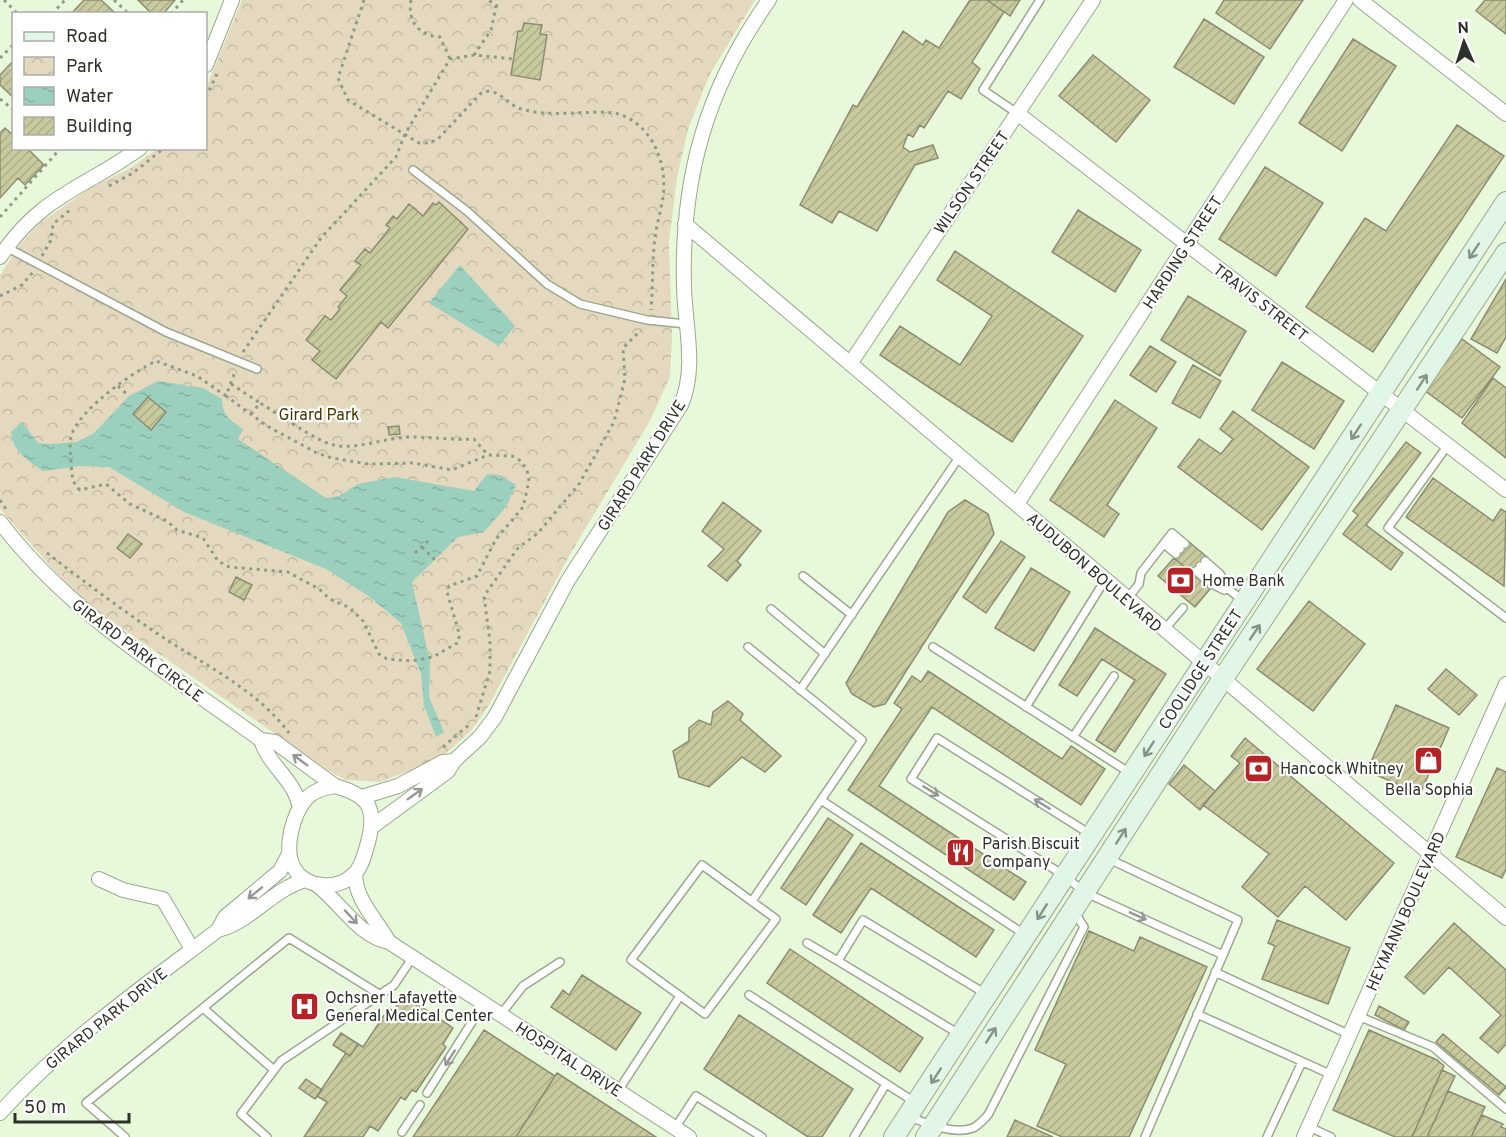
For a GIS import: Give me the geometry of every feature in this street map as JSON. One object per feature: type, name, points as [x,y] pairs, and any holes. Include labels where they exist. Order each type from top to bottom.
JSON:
[{"type":"street","points":[[207,62],[232,0]]},
{"type":"street","name":"GIRARD PARK DRIVE","points":[[373,825],[448,771],[454,761],[480,737],[495,717],[567,582],[681,405],[689,379],[685,224],[693,165],[705,121],[739,45],[769,0]]},
{"type":"street","name":"WILSON STREET","points":[[850,364],[1093,0]]},
{"type":"street","name":"HARDING STREET","points":[[1017,504],[1346,0]]},
{"type":"street","points":[[1360,0],[1506,114]]},
{"type":"street","name":"TRAVIS STREET","points":[[1017,113],[1506,490]]},
{"type":"street","points":[[3,252],[36,213],[52,200],[137,150]]},
{"type":"street","name":"COOLIDGE STREET","points":[[894,1137],[1203,664],[1238,597],[1381,394],[1506,202]]},
{"type":"street","name":"AUDUBON BOULEVARD","points":[[685,224],[1506,918]]},
{"type":"street","name":"COOLIDGE STREET","points":[[929,1131],[1222,680],[1506,253]]},
{"type":"street","name":"GIRARD PARK CIRCLE","points":[[7,519],[45,575],[75,604],[261,740],[275,742],[335,786]]},
{"type":"street","name":"HEYMANN BOULEVARD","points":[[1306,1132],[1506,684]]},
{"type":"street","name":"GIRARD PARK CIRCLE","points":[[261,740],[266,754],[295,789],[300,808]]},
{"type":"street","name":"GIRARD PARK DRIVE","points":[[362,797],[398,786],[443,762],[454,761]]},
{"type":"street","points":[[335,786],[362,797],[372,815],[373,825],[355,874],[340,883],[311,883],[292,866],[289,854],[290,842],[300,808],[314,792],[335,786]]},
{"type":"street","name":"GIRARD PARK DRIVE","points":[[218,930],[225,916],[280,871],[289,854]]},
{"type":"street","name":"HOSPITAL DRIVE","points":[[355,874],[356,887],[365,907],[389,942]]},
{"type":"street","points":[[99,879],[123,890],[162,899],[192,949]]},
{"type":"street","name":"GIRARD PARK DRIVE","points":[[0,1113],[51,1062],[192,949],[218,930],[232,926],[281,891],[311,883]]},
{"type":"street","name":"HOSPITAL DRIVE","points":[[311,883],[331,896],[374,939],[389,942],[413,957],[689,1137]]},
{"type":"lane","points":[[1017,113],[983,90],[1040,0]]},
{"type":"lane","points":[[413,170],[467,211],[547,284],[580,304],[647,320],[687,324]]},
{"type":"lane","points":[[3,252],[38,264],[166,332],[257,369]]},
{"type":"lane","points":[[1448,445],[1388,528],[1506,618]]},
{"type":"lane","points":[[800,690],[960,456]]},
{"type":"lane","points":[[1127,599],[1139,584],[1140,573],[1172,533],[1180,549],[1166,542]]},
{"type":"lane","points":[[1200,566],[1220,574],[1238,597],[1212,584],[1200,566]]},
{"type":"lane","points":[[803,576],[852,615]]},
{"type":"lane","points":[[1026,707],[1105,580]]},
{"type":"lane","points":[[1164,630],[1183,608]]},
{"type":"lane","points":[[771,609],[825,654]]},
{"type":"lane","points":[[748,647],[862,740],[752,901]]},
{"type":"lane","points":[[933,647],[1132,775]]},
{"type":"lane","points":[[1073,737],[1114,676]]},
{"type":"lane","points":[[1092,835],[937,738],[911,779],[1065,876],[1084,892],[1223,955]]},
{"type":"lane","points":[[821,800],[1027,936]]},
{"type":"lane","points":[[1107,858],[1238,920],[1144,1137]]},
{"type":"lane","points":[[702,865],[776,919],[705,1014],[680,996],[631,960],[702,865]]},
{"type":"lane","points":[[749,995],[886,1084],[913,1110],[929,1131],[973,1128],[988,1115],[1084,927],[1081,918],[1072,910]]},
{"type":"lane","points":[[838,961],[863,920],[988,995]]},
{"type":"lane","points":[[125,1137],[86,1103],[289,938],[379,994]]},
{"type":"lane","points":[[807,943],[962,1036]]},
{"type":"lane","points":[[267,1137],[241,1114],[281,1061],[394,985],[413,957]]},
{"type":"lane","points":[[501,1014],[523,986],[560,962]]},
{"type":"lane","points":[[1215,972],[1350,1035]]},
{"type":"lane","points":[[618,1091],[680,996]]},
{"type":"lane","points":[[427,1093],[484,1003]]},
{"type":"lane","points":[[203,1008],[274,1070]]},
{"type":"lane","points":[[1197,1014],[1332,1075]]},
{"type":"lane","points":[[1358,1016],[1433,1047],[1506,1109]]},
{"type":"lane","points":[[1267,1137],[1302,1062]]},
{"type":"lane","points":[[854,1137],[886,1084]]},
{"type":"lane","points":[[675,1128],[696,1096],[762,1137]]},
{"type":"lane","points":[[402,1132],[420,1105]]},
{"type":"lane","points":[[1306,1132],[1331,1137]]},
{"type":"path","points":[[4,0],[16,12]]},
{"type":"path","points":[[54,12],[65,0]]},
{"type":"path","points":[[114,0],[127,12]]},
{"type":"path","points":[[173,12],[183,0]]},
{"type":"path","points":[[364,0],[338,78],[348,100],[419,143],[429,143],[438,139],[480,94],[488,91],[496,93],[519,109],[543,113],[604,112],[626,116],[635,121],[652,141],[662,162],[664,195],[655,238],[651,311],[642,329],[623,348],[625,379],[614,422],[579,484],[538,532],[518,548],[484,596],[490,642],[488,684],[475,719],[442,748]]},
{"type":"path","points":[[411,0],[410,8],[414,24],[425,34],[440,37],[450,59]]},
{"type":"path","points":[[489,0],[496,7]]},
{"type":"path","points":[[474,55],[491,30],[499,0]]},
{"type":"path","points":[[0,58],[12,46]]},
{"type":"path","points":[[226,396],[238,363],[321,238],[390,164],[405,134],[450,59],[474,55],[513,60]]},
{"type":"path","points":[[0,99],[12,108]]},
{"type":"path","points":[[0,217],[59,150]]},
{"type":"path","points":[[102,190],[133,173],[162,150]]},
{"type":"path","points":[[0,296],[22,285],[38,264],[51,240],[54,224],[78,204]]},
{"type":"path","points":[[156,361],[197,376],[251,414],[317,453],[368,464],[413,463],[452,470],[488,455],[512,456],[521,461],[527,470],[528,494],[517,517],[496,539],[477,576],[449,586],[447,592],[459,633],[459,642],[433,657],[411,661],[387,659],[379,654],[359,616],[350,608],[330,599],[319,589],[288,572],[229,567],[218,561],[203,538],[177,530],[167,521],[130,504],[106,484],[80,490],[73,480],[71,469],[71,435],[85,416],[118,386],[135,371],[156,361]]},
{"type":"path","points":[[231,384],[329,444],[356,445],[381,439],[410,437],[435,440],[474,439],[488,455]]},
{"type":"path","points":[[118,386],[129,396]]},
{"type":"path","points":[[251,414],[260,403]]},
{"type":"path","points":[[0,500],[7,519]]},
{"type":"path","points":[[416,554],[428,541]]},
{"type":"path","points":[[422,547],[436,561]]},
{"type":"path","points":[[43,549],[155,632],[249,694],[281,722],[291,736]]},
{"type":"green space","name":"Girard Park","points":[[242,0],[755,0],[710,74],[689,126],[677,177],[669,242],[672,337],[670,377],[650,421],[569,556],[489,705],[471,731],[450,750],[428,764],[380,782],[346,780],[329,771],[91,607],[53,569],[0,509],[0,275],[19,246],[40,223],[89,189],[132,167],[156,150],[207,150],[207,86]]},
{"type":"water","points":[[460,265],[515,326],[499,346],[429,303]]},
{"type":"water","points":[[158,381],[203,388],[222,399],[225,413],[243,429],[238,439],[326,498],[339,496],[358,484],[395,477],[474,491],[487,474],[500,475],[516,485],[506,507],[484,532],[458,537],[412,582],[430,662],[429,697],[444,732],[436,737],[424,705],[421,674],[401,623],[367,595],[326,569],[184,512],[109,467],[80,466],[43,471],[22,455],[12,439],[11,432],[22,422],[38,443],[76,442],[93,434],[129,396]]},
{"type":"building","points":[[84,0],[101,0],[114,12],[73,12]]},
{"type":"building","points":[[138,0],[175,0],[165,12],[150,12]]},
{"type":"building","points":[[970,0],[987,0],[1004,12],[972,62],[980,69],[961,99],[948,91],[924,128],[920,125],[913,137],[908,134],[903,147],[910,152],[933,145],[938,158],[915,165],[877,231],[839,211],[832,223],[800,205],[853,105],[857,107],[903,31],[923,45],[926,40],[939,48]]},
{"type":"building","points":[[987,0],[1020,0],[1010,16]]},
{"type":"building","points":[[1224,0],[1303,0],[1270,49],[1216,13]]},
{"type":"building","points":[[1485,0],[1506,0],[1506,34],[1476,11]]},
{"type":"building","points":[[1204,19],[1264,57],[1234,104],[1174,67]]},
{"type":"building","points":[[524,23],[542,25],[540,34],[547,35],[540,80],[511,75],[518,31],[522,31]]},
{"type":"building","points":[[1353,39],[1396,66],[1342,151],[1299,123]]},
{"type":"building","points":[[1093,55],[1150,100],[1116,142],[1059,96]]},
{"type":"building","points":[[12,62],[12,96],[0,85],[0,75]]},
{"type":"building","points":[[1457,125],[1504,156],[1373,352],[1306,307],[1365,218],[1386,231]]},
{"type":"building","points":[[5,128],[12,134],[12,150],[29,150],[44,165],[25,185],[18,178],[0,198],[0,133]]},
{"type":"building","points":[[1265,167],[1323,203],[1276,276],[1219,239]]},
{"type":"building","points":[[439,202],[468,229],[388,328],[381,322],[336,379],[312,360],[320,351],[306,340],[325,316],[331,320],[340,309],[338,307],[347,296],[340,290],[361,265],[355,261],[365,249],[370,253],[390,228],[386,225],[393,216],[397,219],[409,204],[423,216],[433,203],[436,205]]},
{"type":"building","points":[[1078,210],[1141,250],[1115,292],[1052,252]]},
{"type":"building","points":[[955,251],[1083,336],[1012,442],[880,355],[900,326],[960,365],[992,316],[937,280]]},
{"type":"building","points":[[1506,279],[1506,337],[1497,353],[1471,339]]},
{"type":"building","points":[[1188,296],[1246,331],[1220,376],[1161,340]]},
{"type":"building","points":[[1462,339],[1500,367],[1462,418],[1424,390]]},
{"type":"building","points":[[1150,346],[1176,362],[1156,392],[1130,375]]},
{"type":"building","points":[[1282,362],[1344,401],[1314,449],[1252,410]]},
{"type":"building","points":[[1193,365],[1221,381],[1200,418],[1172,403]]},
{"type":"building","points":[[1493,378],[1506,388],[1506,458],[1462,423]]},
{"type":"building","points":[[148,397],[166,412],[151,430],[133,414]]},
{"type":"building","points":[[1115,400],[1157,428],[1107,505],[1119,514],[1104,537],[1050,500]]},
{"type":"building","points":[[1233,411],[1309,467],[1262,530],[1178,467],[1199,439],[1221,454],[1233,439],[1220,429]]},
{"type":"building","points":[[399,426],[400,434],[389,435],[388,427]]},
{"type":"building","points":[[1406,442],[1421,453],[1366,525],[1403,553],[1391,570],[1343,534],[1358,515],[1353,511]]},
{"type":"building","points":[[1433,478],[1493,521],[1501,509],[1506,512],[1504,586],[1406,517]]},
{"type":"building","points":[[965,500],[988,514],[994,534],[885,704],[874,707],[852,694],[846,683],[948,512]]},
{"type":"building","points":[[723,502],[761,531],[737,561],[741,565],[727,581],[708,566],[724,549],[702,531]]},
{"type":"building","points":[[128,534],[142,544],[130,558],[117,548]]},
{"type":"building","points":[[1001,541],[1025,557],[986,613],[963,597]]},
{"type":"building","points":[[1188,541],[1207,557],[1193,574],[1174,558]]},
{"type":"building","name":"Home Bank","points":[[1174,558],[1210,589],[1195,607],[1158,576]]},
{"type":"building","points":[[1031,568],[1070,592],[1034,651],[995,628]]},
{"type":"building","points":[[236,577],[252,585],[244,600],[229,592]]},
{"type":"building","points":[[1309,601],[1365,644],[1313,711],[1257,669]]},
{"type":"building","points":[[1095,628],[1166,674],[1115,752],[1096,740],[1135,680],[1102,659],[1077,696],[1059,685]]},
{"type":"building","points":[[1446,669],[1477,695],[1459,715],[1428,689]]},
{"type":"building","points":[[928,671],[1062,759],[1071,746],[1105,769],[1081,805],[932,707],[879,786],[1026,882],[1014,900],[848,790],[902,709],[894,703],[912,676],[921,682]]},
{"type":"building","points":[[728,701],[743,714],[740,720],[781,756],[765,772],[742,757],[709,787],[679,777],[673,751],[689,741],[689,728],[699,720],[711,725],[713,712]]},
{"type":"building","points":[[1396,705],[1449,728],[1420,794],[1367,771]]},
{"type":"building","points":[[1245,738],[1394,863],[1346,920],[1305,886],[1278,917],[1242,887],[1269,854],[1203,805],[1240,763],[1231,756]]},
{"type":"building","points":[[1184,765],[1215,791],[1200,810],[1169,784]]},
{"type":"building","points":[[1497,768],[1506,772],[1506,869],[1502,878],[1456,857]]},
{"type":"building","points":[[828,818],[853,835],[806,905],[781,888]]},
{"type":"building","points":[[861,843],[994,930],[976,957],[871,888],[841,933],[813,915]]},
{"type":"building","points":[[1277,920],[1350,948],[1328,1004],[1262,979],[1275,946],[1268,943]]},
{"type":"building","points":[[1454,923],[1506,970],[1506,1044],[1498,1053],[1480,1038],[1501,1015],[1449,967],[1424,994],[1405,977]]},
{"type":"building","points":[[1089,931],[1134,951],[1140,937],[1207,967],[1129,1137],[1062,1137],[1037,1126],[1066,1064],[1035,1050]]},
{"type":"building","points":[[790,949],[923,1038],[900,1072],[767,983]]},
{"type":"building","points":[[582,975],[641,1013],[616,1050],[551,1007],[563,990],[569,995]]},
{"type":"building","points":[[404,995],[453,1028],[443,1044],[446,1047],[416,1092],[412,1090],[405,1100],[401,1097],[378,1131],[370,1126],[363,1137],[304,1137],[327,1102],[317,1096],[346,1053],[333,1045],[341,1033],[363,1047],[389,1008],[393,1011]]},
{"type":"building","points":[[1379,1006],[1409,1022],[1404,1030],[1375,1015]]},
{"type":"building","points":[[739,1015],[853,1089],[822,1137],[808,1137],[704,1069]]},
{"type":"building","points":[[484,1030],[555,1076],[516,1137],[413,1137]]},
{"type":"building","points":[[1369,1030],[1437,1060],[1444,1066],[1412,1137],[1395,1137],[1333,1110]]},
{"type":"building","points":[[341,1033],[358,1044],[350,1056],[333,1045]]},
{"type":"building","points":[[1443,1034],[1506,1087],[1499,1095],[1436,1042]]},
{"type":"building","points":[[1442,1070],[1455,1076],[1427,1137],[1412,1137]]},
{"type":"building","points":[[557,1073],[656,1137],[516,1137]]},
{"type":"building","points":[[306,1079],[322,1090],[315,1099],[299,1088]]},
{"type":"building","points":[[306,1079],[322,1090],[315,1099],[299,1088]]},
{"type":"building","points":[[1448,1091],[1485,1107],[1471,1137],[1427,1137]]},
{"type":"building","points":[[1482,1115],[1503,1124],[1501,1127],[1506,1129],[1506,1137],[1471,1137]]},
{"type":"building","points":[[1015,1120],[1053,1137],[1007,1137]]},
{"type":"place","name":"Home Bank","points":[[1181,580]]},
{"type":"place","name":"Bella Sophia","points":[[1429,761]]},
{"type":"place","name":"Hancock Whitney","points":[[1259,768]]},
{"type":"place","name":"Parish Biscuit Company","points":[[961,852]]},
{"type":"place","name":"Ochsner Lafayette General Medical Center","points":[[304,1006]]}]
